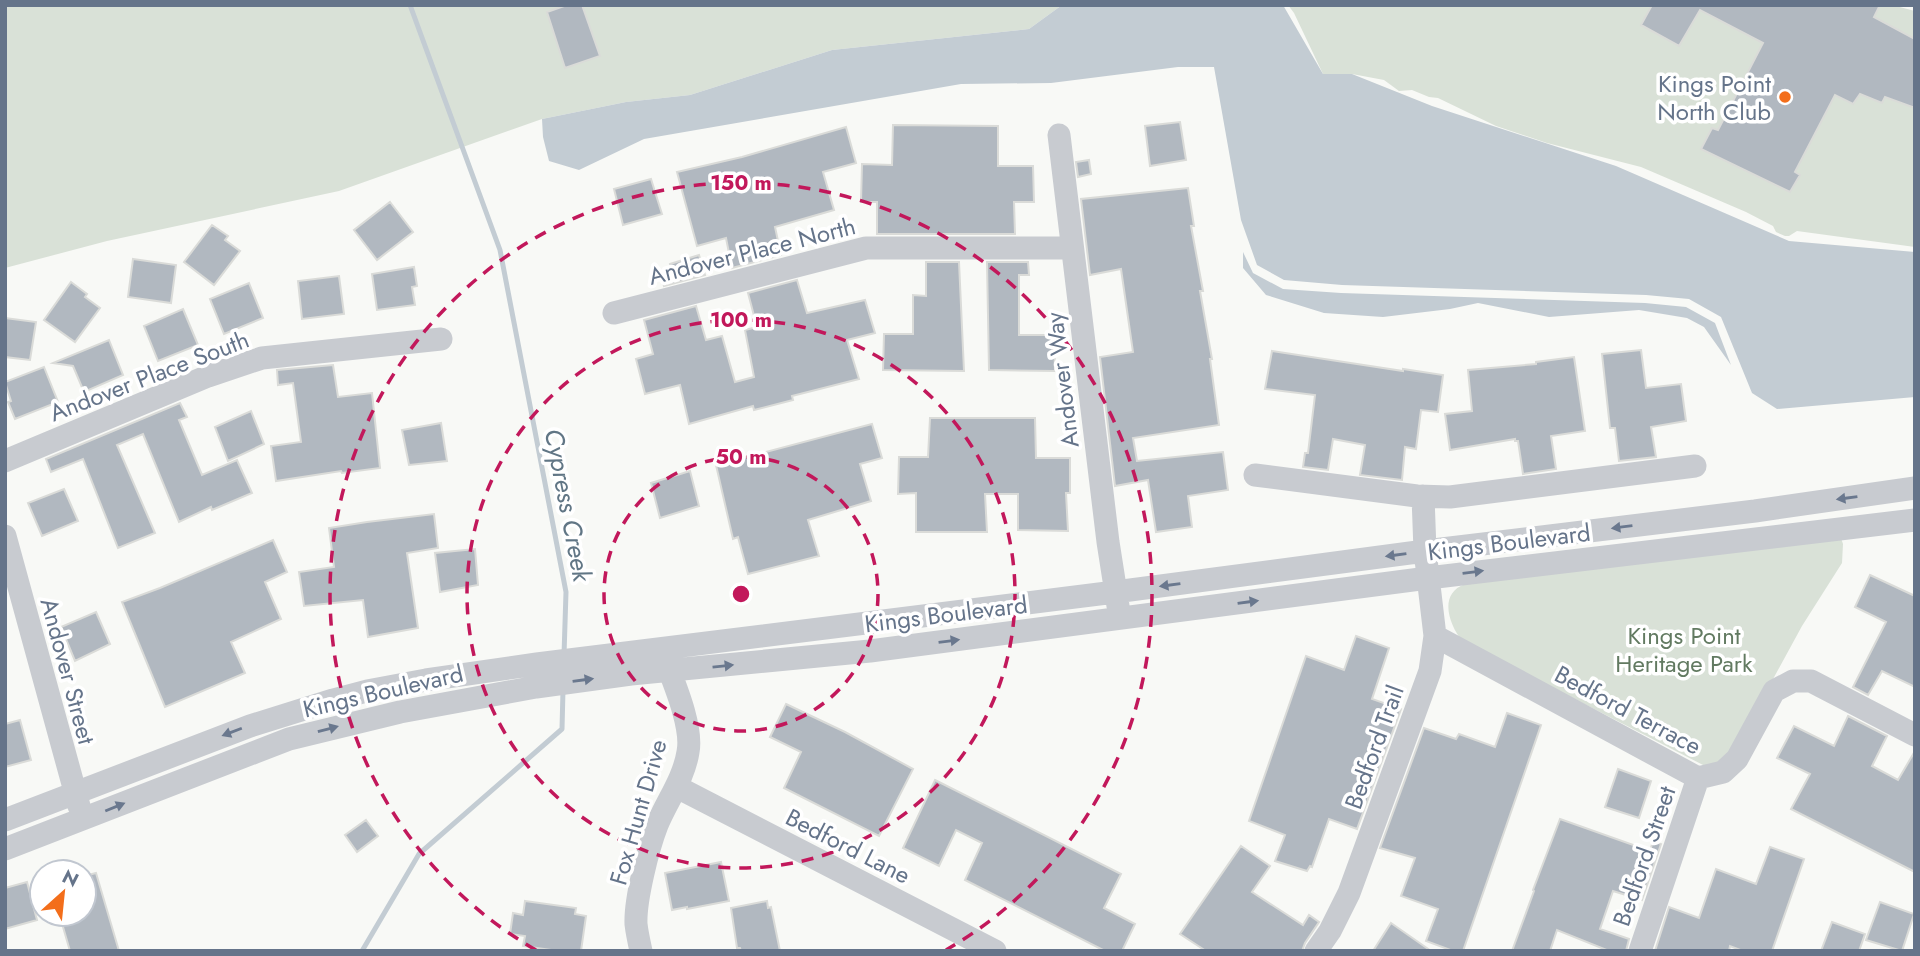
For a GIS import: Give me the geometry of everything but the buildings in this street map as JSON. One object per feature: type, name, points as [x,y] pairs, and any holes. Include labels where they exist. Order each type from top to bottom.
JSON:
[{"type":"street","name":"Andover Way","points":[[1059,135],[1120,619]]},
{"type":"street","name":"Andover Place North","points":[[614,313],[866,248],[1072,248]]},
{"type":"street","name":"Andover Place South","points":[[5,461],[208,376],[262,358],[441,339]]},
{"type":"street","points":[[1255,475],[1450,497],[1695,466]]},
{"type":"street","name":"Kings Boulevard","points":[[628,664],[661,649],[1755,511],[1915,488]]},
{"type":"street","name":"Bedford Trail","points":[[1316,951],[1330,931],[1354,880],[1430,671],[1435,636],[1425,551],[1423,496]]},
{"type":"street","name":"Kings Boulevard","points":[[5,820],[250,726],[333,700],[426,680],[536,675],[628,664],[670,671],[870,650],[1428,578],[1915,520]]},
{"type":"street","name":"Andover Street","points":[[5,536],[83,819]]},
{"type":"street","name":"Bedford Terrace","points":[[1435,636],[1698,778],[1723,772],[1737,759],[1774,691],[1793,681],[1811,681],[1915,735]]},
{"type":"street","name":"Fox Hunt Drive","points":[[641,951],[636,923],[642,878],[657,826],[677,787],[689,750],[686,720],[680,698],[661,649]]},
{"type":"street","name":"Kings Boulevard","points":[[5,849],[289,739],[536,675]]},
{"type":"street","name":"Bedford Street","points":[[1640,951],[1698,778]]},
{"type":"street","name":"Bedford Lane","points":[[677,787],[995,951]]},
{"type":"green space","points":[[5,5],[1062,5],[1029,29],[832,50],[690,95],[626,102],[542,119],[339,191],[107,241],[5,268]]},
{"type":"green space","points":[[1288,5],[1892,5],[1915,11],[1915,247],[1797,231],[1785,236],[1776,232],[1773,226],[1746,212],[1641,167],[1547,143],[1496,126],[1438,98],[1412,90],[1399,91],[1384,80],[1352,74],[1323,74]]},
{"type":"green space","name":"Kings Point Heritage Park","points":[[1841,538],[1842,563],[1802,626],[1730,758],[1705,766],[1462,641],[1448,610],[1451,595],[1465,584]]},
{"type":"shaded area","points":[[1062,5],[1283,5],[1323,74],[1352,74],[1432,106],[1616,166],[1789,241],[1915,252],[1915,397],[1777,409],[1752,393],[1721,317],[1689,299],[1646,295],[1342,285],[1284,280],[1257,265],[1241,220],[1214,67],[1178,67],[1051,83],[961,84],[644,139],[579,170],[549,161],[542,119],[626,102],[690,95],[832,50],[1029,29]]},
{"type":"shaded area","points":[[1243,252],[1253,273],[1283,289],[1645,303],[1686,307],[1715,323],[1731,365],[1704,327],[1687,318],[1639,310],[1549,317],[1478,303],[1383,317],[1324,313],[1266,295],[1243,268]]},
{"type":"waterway","name":"Cypress Creek","points":[[410,5],[500,250],[566,592],[564,655]]},
{"type":"waterway","name":"Cypress Creek","points":[[362,951],[419,854],[562,729],[563,690]]},
{"type":"place","name":"Kings Point North Club","points":[[1785,97]]}]
